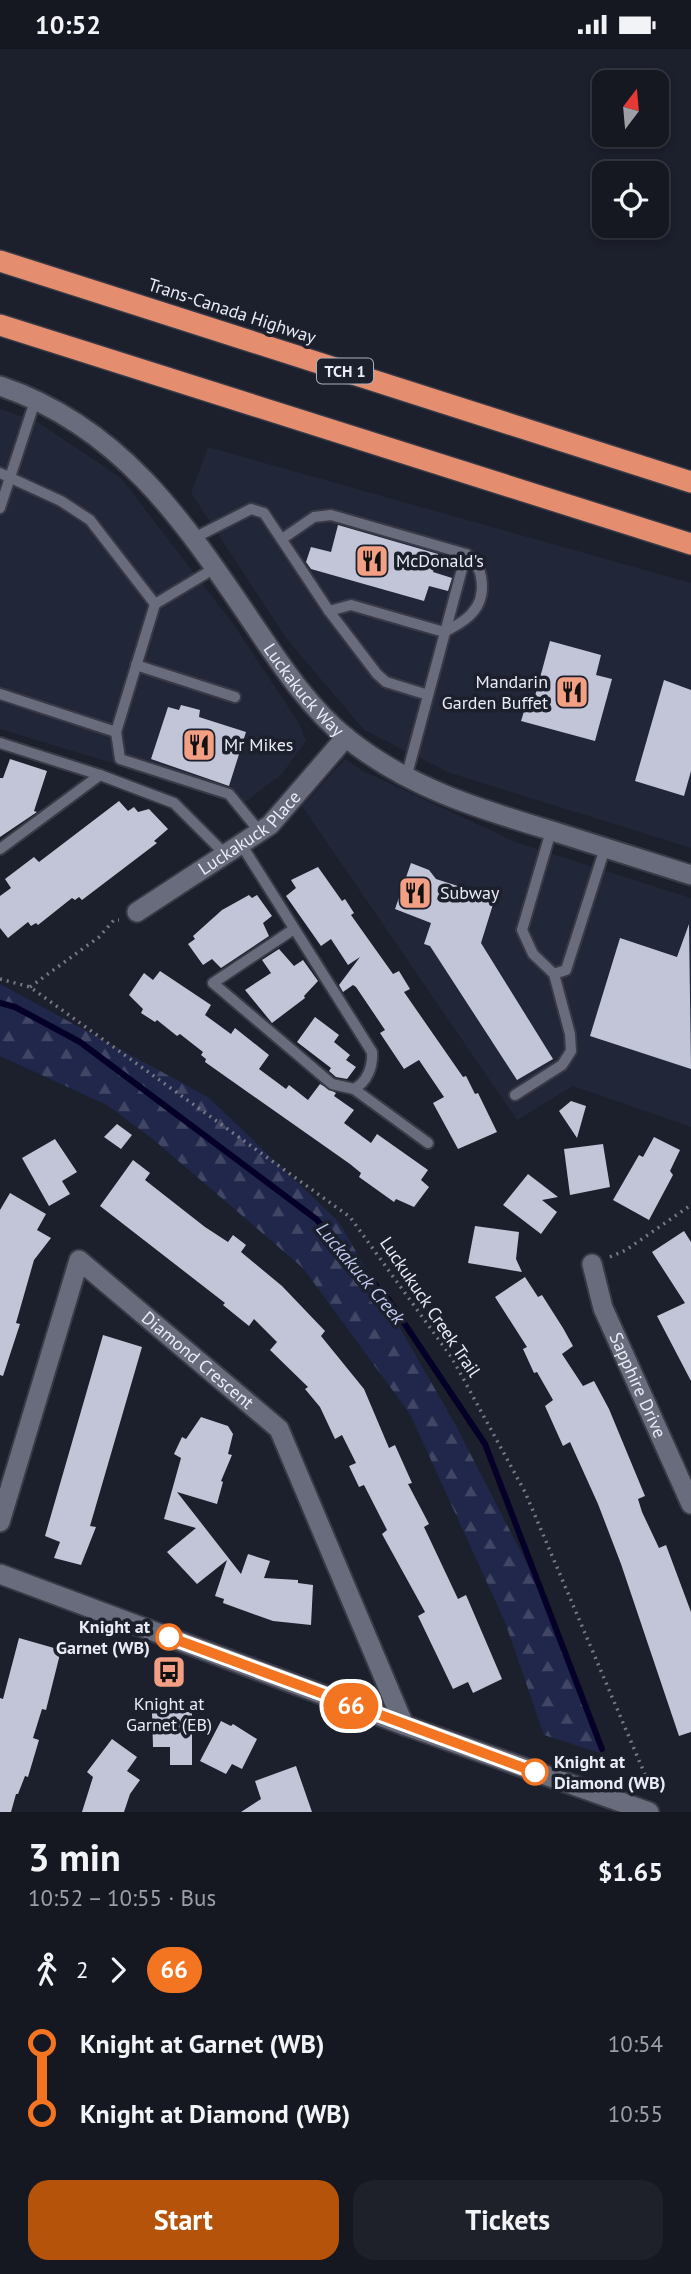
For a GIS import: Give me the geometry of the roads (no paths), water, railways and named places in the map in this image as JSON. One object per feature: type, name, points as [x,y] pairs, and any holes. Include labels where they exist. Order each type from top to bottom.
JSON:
[{"type":"highway","name":"Trans-Canada Highway","points":[[0,261],[691,482]]},
{"type":"highway","points":[[0,325],[691,544]]},
{"type":"street","name":"Luckakuck Way","points":[[0,386],[67,417],[121,454],[167,502],[293,683],[346,737],[406,778],[473,807],[691,875]]},
{"type":"street","name":"Luckakuck Place","points":[[137,912],[271,825],[346,737]]},
{"type":"street","name":"Diamond Crescent","points":[[0,1522],[79,1260],[279,1429],[404,1725]]},
{"type":"street","name":"Sapphire Drive","points":[[592,1264],[603,1308],[691,1504]]},
{"type":"street","points":[[0,1574],[404,1725],[651,1803]]},
{"type":"lane","points":[[0,508],[5,475],[35,401]]},
{"type":"lane","points":[[5,475],[61,501],[90,520],[155,604]]},
{"type":"lane","points":[[194,538],[251,509],[264,513],[328,611],[386,682],[428,695]]},
{"type":"lane","points":[[282,539],[314,517],[331,515],[466,554],[478,566],[482,581],[479,602],[466,619],[444,632],[351,605],[328,611]]},
{"type":"lane","points":[[406,778],[466,554]]},
{"type":"lane","points":[[215,568],[155,604],[116,732],[120,759],[229,794],[260,832]]},
{"type":"lane","points":[[136,665],[235,697]]},
{"type":"lane","points":[[0,694],[116,732]]},
{"type":"lane","points":[[0,743],[100,775],[174,803],[233,849],[295,929],[372,1052],[369,1073],[362,1085],[354,1089]]},
{"type":"lane","points":[[0,849],[100,775]]},
{"type":"lane","points":[[514,1095],[562,1065],[571,1051],[570,1034],[554,974],[533,954],[522,930],[551,831]]},
{"type":"lane","points":[[554,974],[566,970],[605,848]]},
{"type":"lane","points":[[295,929],[213,983],[332,1084],[354,1089],[428,1143]]},
{"type":"waterway","name":"Luckakuck Creek","points":[[0,1003],[15,1007],[80,1042],[316,1219],[388,1299],[485,1444],[602,1749]]},
{"type":"place","name":"McDonald's","points":[[372,561]]},
{"type":"place","name":"Mandarin Garden Buffet","points":[[572,692]]},
{"type":"place","name":"Mr Mikes","points":[[199,745]]},
{"type":"place","name":"Subway","points":[[415,893]]},
{"type":"place","name":"Knight at Garnet (WB)","points":[[169,1637]]},
{"type":"place","name":"Knight at Garnet (EB)","points":[[169,1672]]},
{"type":"place","name":"Knight at Diamond (WB)","points":[[535,1772]]}]
